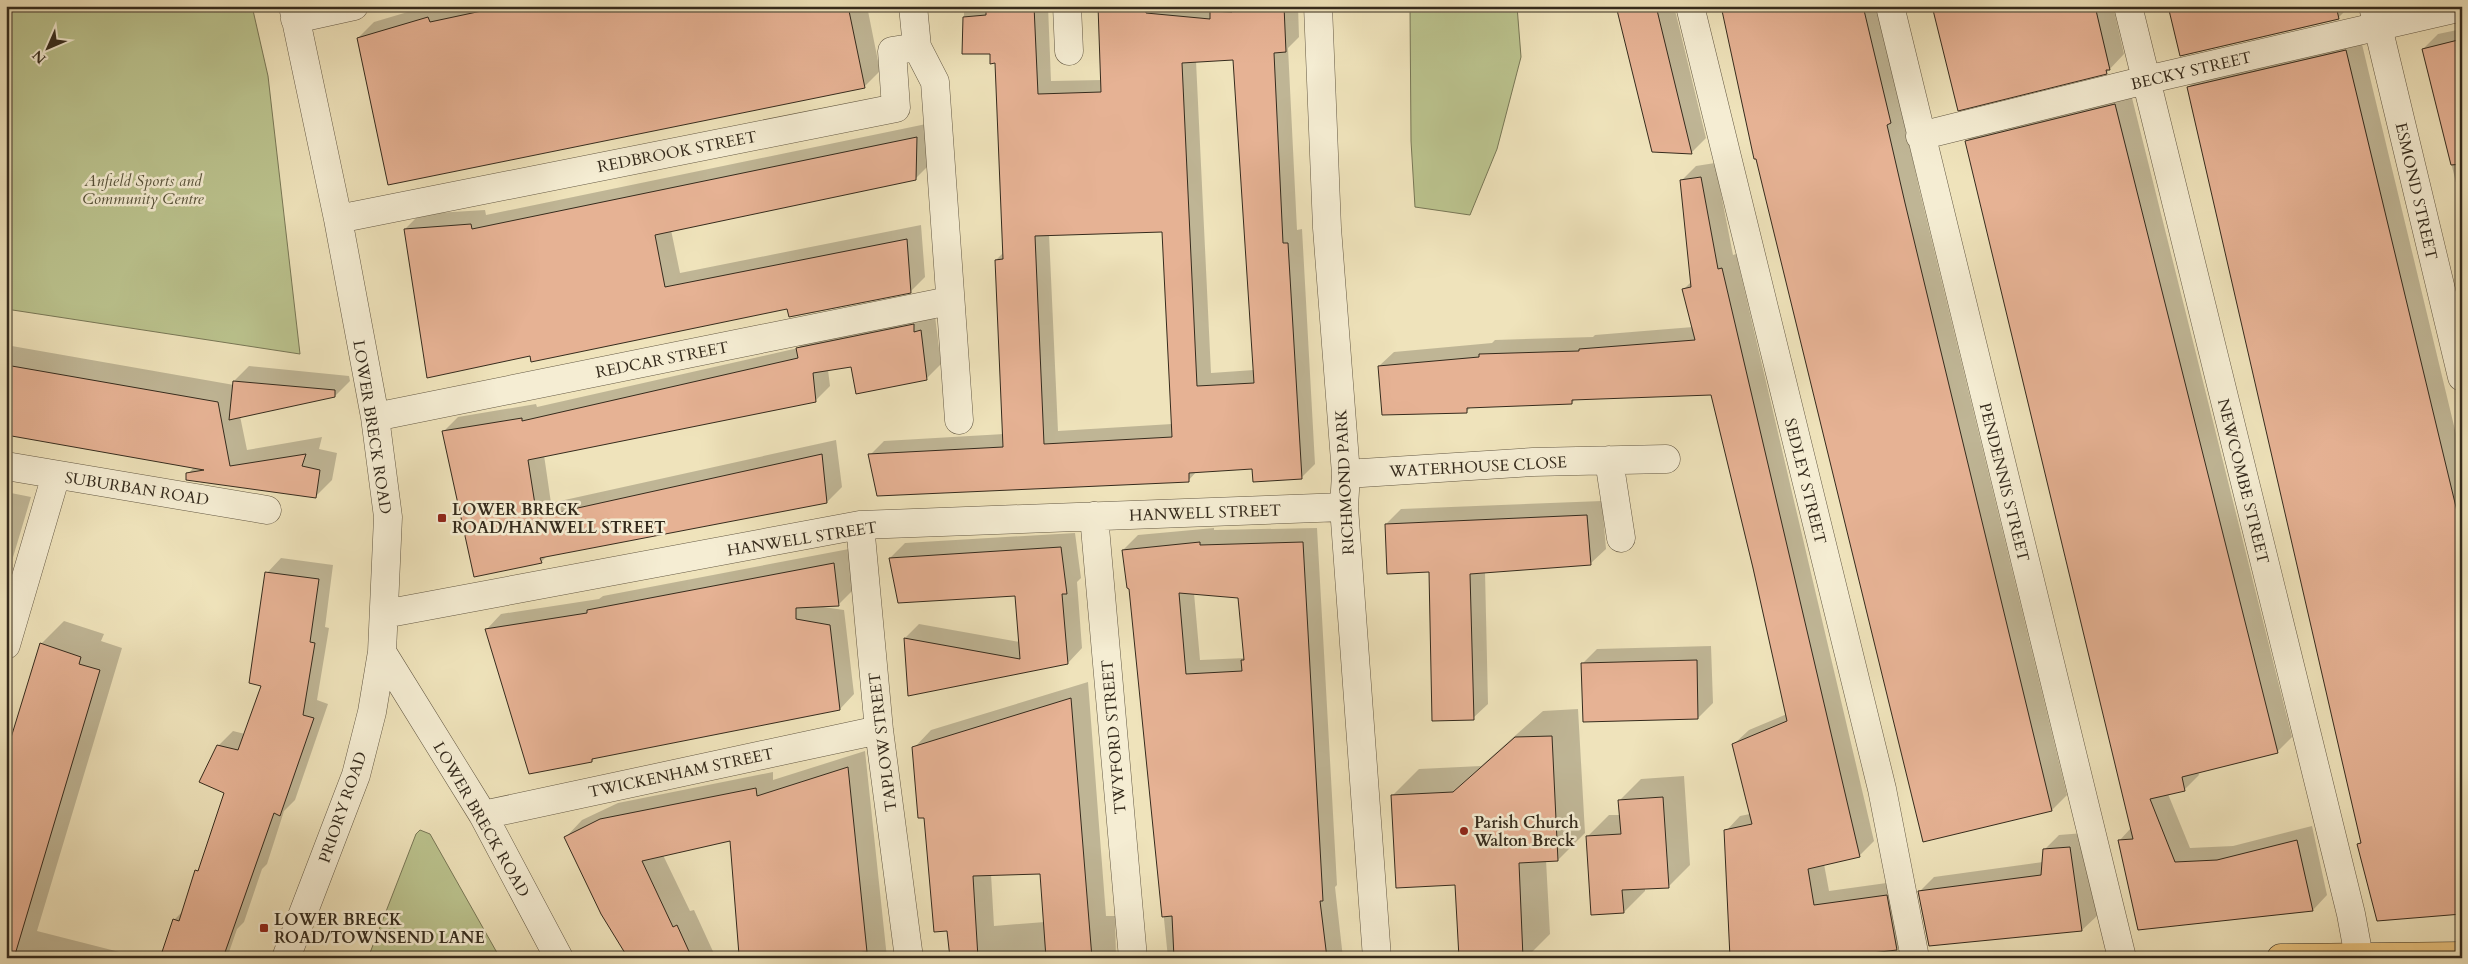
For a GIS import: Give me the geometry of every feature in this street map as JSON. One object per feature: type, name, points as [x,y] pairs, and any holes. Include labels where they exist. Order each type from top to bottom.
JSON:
[{"type":"main road","points":[[2281,958],[2462,956]]},
{"type":"street","points":[[294,12],[354,6]]},
{"type":"street","points":[[913,6],[917,47],[934,82],[944,194],[949,301],[959,420]]},
{"type":"street","points":[[1067,6],[1069,50]]},
{"type":"street","name":"RICHMOND PARK","points":[[1318,6],[1327,228],[1346,474],[1344,506],[1377,958]]},
{"type":"street","name":"SEDLEY STREET","points":[[1690,6],[1882,790],[1915,958]]},
{"type":"street","name":"PENDENNIS STREET","points":[[1890,6],[1920,136],[2122,958]]},
{"type":"street","name":"NEWCOMBE STREET","points":[[2128,6],[2344,886],[2359,957]]},
{"type":"street","name":"BECKY STREET","points":[[1920,136],[2146,80],[2375,17],[2462,7]]},
{"type":"street","name":"LOWER BRECK ROAD","points":[[294,12],[338,219],[375,417],[388,517],[382,652],[483,815],[559,958]]},
{"type":"street","name":"ESMOND STREET","points":[[2375,17],[2462,377]]},
{"type":"street","name":"REDBROOK STREET","points":[[338,219],[896,108],[892,51],[917,47]]},
{"type":"street","name":"REDCAR STREET","points":[[375,417],[949,301]]},
{"type":"street","name":"WATERHOUSE CLOSE","points":[[1346,474],[1533,462],[1666,459]]},
{"type":"street","points":[[1609,460],[1621,538]]},
{"type":"street","name":"SUBURBAN ROAD","points":[[6,466],[267,510]]},
{"type":"street","points":[[6,645],[56,475]]},
{"type":"street","name":"HANWELL STREET","points":[[384,614],[860,525],[1344,506]]},
{"type":"street","name":"TWYFORD STREET","points":[[1094,516],[1133,958]]},
{"type":"street","name":"TAPLOW STREET","points":[[860,525],[879,730],[909,958]]},
{"type":"street","name":"PRIORY ROAD","points":[[286,958],[356,775],[372,712],[382,652]]},
{"type":"street","name":"TWICKENHAM STREET","points":[[483,815],[879,730]]},
{"type":"green space","name":"Anfield Sports and Community Centre","points":[[6,6],[252,6],[268,76],[300,354],[6,309]]},
{"type":"green space","points":[[1410,6],[1517,6],[1521,57],[1497,149],[1470,215],[1415,207],[1411,141]]},
{"type":"green space","points":[[420,830],[430,834],[500,958],[368,958],[416,834]]},
{"type":"building","points":[[505,6],[848,6],[865,88],[388,185],[357,38],[428,17],[430,22]]},
{"type":"building","points":[[986,6],[1034,6],[1038,94],[1101,92],[1098,6],[1145,6],[1146,13],[1210,19],[1210,11],[1232,12],[1231,6],[1284,6],[1286,52],[1274,53],[1283,243],[1288,243],[1302,479],[1253,482],[1252,469],[1189,473],[1189,482],[877,496],[868,454],[1003,447],[995,260],[1003,259],[995,63],[990,64],[990,54],[962,54],[963,17],[986,15]],"holes":[[[1233,60],[1254,383],[1197,386],[1182,63]],[[1162,232],[1172,437],[1044,444],[1035,236]]]},
{"type":"building","points":[[1616,6],[1656,6],[1692,154],[1652,152]]},
{"type":"building","points":[[1721,6],[1863,6],[1891,123],[1887,125],[1905,203],[2052,811],[1923,842],[1756,159],[1754,159]]},
{"type":"building","points":[[1932,6],[2095,6],[2110,70],[2106,70],[2107,74],[1958,111]]},
{"type":"building","points":[[2168,6],[2336,6],[2339,19],[2180,56]]},
{"type":"building","points":[[2462,39],[2462,164],[2451,165],[2422,49]]},
{"type":"building","points":[[2346,50],[2462,532],[2462,914],[2377,921],[2357,844],[2361,843],[2187,87]]},
{"type":"building","points":[[2115,104],[2278,753],[2182,777],[2185,791],[2150,799],[2175,862],[2217,860],[2297,840],[2313,911],[2138,930],[2118,840],[2133,839],[1965,141]]},
{"type":"building","points":[[917,137],[916,180],[655,235],[665,287],[907,239],[911,293],[789,317],[787,309],[531,362],[530,356],[427,378],[404,229],[471,224],[472,229]]},
{"type":"building","points":[[1701,177],[1718,269],[1722,268],[1860,857],[1808,869],[1814,905],[1887,895],[1897,950],[1829,958],[1730,958],[1724,830],[1752,824],[1732,744],[1787,721],[1753,568],[1711,395],[1572,400],[1572,404],[1467,408],[1467,413],[1382,415],[1378,366],[1479,357],[1479,354],[1579,351],[1579,349],[1695,340],[1682,289],[1691,287],[1680,180]]},
{"type":"building","points":[[914,324],[914,332],[921,330],[927,380],[856,394],[851,367],[813,373],[816,402],[528,460],[537,517],[822,454],[827,503],[540,558],[542,563],[474,577],[442,431],[522,418],[522,421],[798,358],[796,348]]},
{"type":"building","points":[[6,365],[218,402],[230,466],[306,454],[302,466],[320,470],[316,498],[186,480],[186,473],[204,470],[6,435]]},
{"type":"building","points":[[233,381],[335,390],[335,397],[229,420]]},
{"type":"building","points":[[1587,515],[1591,565],[1470,574],[1474,720],[1432,721],[1429,572],[1387,574],[1385,524]]},
{"type":"building","points":[[1200,542],[1200,545],[1303,542],[1323,901],[1320,901],[1327,958],[1174,958],[1172,916],[1162,917],[1129,589],[1127,588],[1122,550]],"holes":[[[1179,593],[1238,598],[1244,660],[1241,660],[1242,671],[1186,674]]]},
{"type":"building","points":[[1061,547],[1067,594],[1062,594],[1068,664],[908,696],[904,638],[1020,659],[1015,596],[898,603],[889,558]]},
{"type":"building","points":[[834,563],[839,606],[796,608],[796,619],[830,625],[840,710],[592,759],[592,762],[529,774],[485,629],[587,613],[587,610]]},
{"type":"building","points":[[265,572],[319,579],[310,642],[315,643],[303,715],[314,718],[280,816],[274,813],[223,958],[160,958],[173,919],[179,921],[195,870],[198,871],[224,793],[199,782],[217,745],[238,750],[261,686],[249,683]]},
{"type":"building","points":[[40,643],[81,657],[79,664],[100,670],[14,958],[6,956],[6,754]]},
{"type":"building","points":[[1697,660],[1698,719],[1583,722],[1581,663]]},
{"type":"building","points":[[1071,698],[1092,958],[1046,958],[1040,874],[973,876],[978,958],[950,958],[947,931],[934,932],[924,818],[918,818],[912,747]]},
{"type":"building","name":"Parish Church Walton Breck","points":[[1552,736],[1558,861],[1519,863],[1523,958],[1459,958],[1455,885],[1396,888],[1391,795],[1453,792],[1515,737]]},
{"type":"building","points":[[848,767],[867,952],[797,958],[797,956],[739,955],[730,841],[642,861],[673,927],[677,925],[692,958],[628,958],[601,914],[564,837],[600,819],[756,788],[757,796]]},
{"type":"building","points":[[1663,797],[1669,888],[1622,890],[1624,913],[1591,915],[1586,836],[1621,834],[1618,800]]},
{"type":"building","points":[[2070,847],[2082,931],[1929,946],[1918,891],[2041,875],[2043,849]]},
{"type":"place","name":"LOWER BRECK ROAD/HANWELL STREET","points":[[442,518]]},
{"type":"place","name":"Parish Church Walton Breck","points":[[1464,831]]},
{"type":"place","name":"LOWER BRECK ROAD/TOWNSEND LANE","points":[[264,928]]}]
